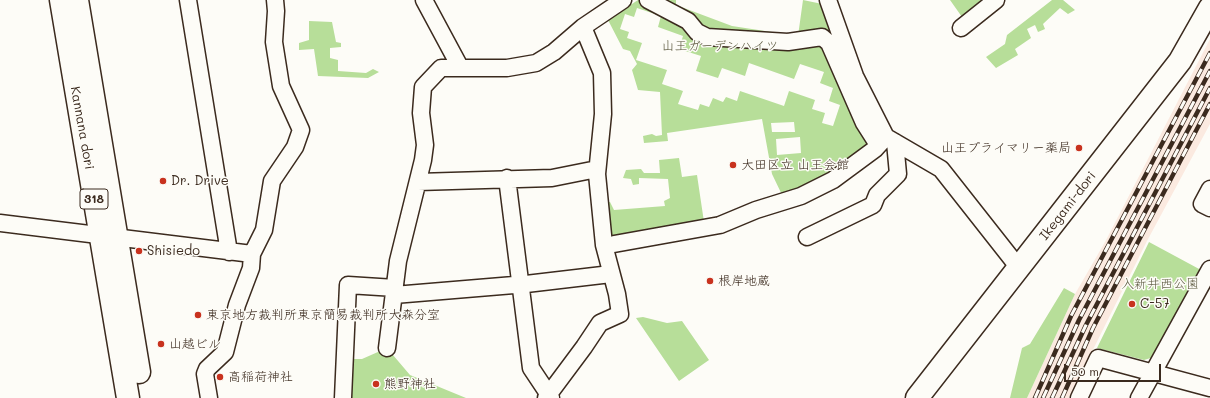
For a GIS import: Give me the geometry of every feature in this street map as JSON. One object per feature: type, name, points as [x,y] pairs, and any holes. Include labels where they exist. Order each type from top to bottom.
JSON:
[{"type":"main road","name":"Kannana dori","points":[[61,0],[143,398]]},
{"type":"main road","name":"Kannana dori","points":[[77,0],[109,236],[128,398]]},
{"type":"main road","name":"Ikegami-dori","points":[[917,398],[1180,61],[1210,8]]},
{"type":"street","points":[[188,0],[229,252]]},
{"type":"street","points":[[209,398],[205,374],[207,369],[225,352],[237,305],[251,268],[252,254],[264,230],[272,181],[295,147],[301,130],[281,86],[274,42],[276,11],[275,0]]},
{"type":"street","points":[[424,0],[460,67]]},
{"type":"street","points":[[387,348],[398,261],[418,182],[425,145],[421,113],[423,87],[442,68],[507,68],[536,63],[554,52],[583,27],[623,0]]},
{"type":"street","points":[[648,0],[688,21],[698,32],[707,37],[788,42],[822,37],[829,42],[864,123],[886,142],[941,169],[1019,268]]},
{"type":"street","points":[[807,237],[873,205],[877,195],[898,174],[886,142],[855,76],[828,0]]},
{"type":"street","points":[[961,28],[996,0]]},
{"type":"street","points":[[507,178],[530,368],[548,396],[600,323],[620,314],[604,245],[597,169],[604,114],[602,73],[583,27]]},
{"type":"street","points":[[614,244],[720,225],[756,210],[801,196],[833,180],[886,142]]},
{"type":"street","points":[[418,182],[507,178],[552,178],[597,169]]},
{"type":"street","points":[[1210,189],[1202,204],[1210,208]]},
{"type":"street","points":[[0,223],[252,254]]},
{"type":"street","points":[[1139,398],[1210,269]]},
{"type":"street","points":[[343,398],[348,285],[395,291],[520,284],[611,274]]},
{"type":"street","points":[[1079,398],[1098,358],[1210,388]]},
{"type":"shaded area","points":[[1210,39],[1210,124],[1147,241],[1069,398],[1027,398],[1075,294],[1105,242]]},
{"type":"green space","name":"山王ガーデンハイツ","points":[[638,0],[676,0],[676,5],[732,26],[798,36],[803,0],[827,5],[874,146],[831,179],[784,199],[772,174],[762,119],[667,133],[668,141],[644,143],[643,136],[652,134],[656,136],[662,135],[660,92],[638,90],[632,70],[637,64],[630,51],[623,49],[608,20]],"holes":[[[637,8],[661,16],[658,27],[683,36],[679,49],[701,56],[696,71],[718,78],[722,68],[745,76],[749,63],[794,79],[800,64],[824,72],[820,83],[833,88],[829,101],[840,105],[833,126],[822,123],[825,113],[812,109],[815,100],[789,91],[784,106],[740,91],[737,101],[726,97],[723,102],[713,98],[709,107],[700,104],[698,110],[678,104],[683,91],[662,84],[667,70],[636,60],[642,43],[627,38],[629,32],[620,29],[625,14],[634,17]],[[794,122],[795,132],[772,132],[771,123]],[[800,137],[801,153],[777,155],[776,139]]]},
{"type":"green space","points":[[950,0],[986,0],[962,17]]},
{"type":"green space","points":[[1052,0],[1063,0],[1075,10],[1068,14],[1060,8],[1043,24],[1045,29],[1038,32],[1035,25],[1027,29],[1031,38],[1015,49],[1018,55],[996,68],[986,57],[1005,44],[1007,35]]},
{"type":"green space","points":[[309,21],[332,22],[336,42],[341,43],[341,47],[330,48],[330,58],[338,60],[338,71],[366,73],[373,69],[379,72],[368,78],[318,76],[314,49],[299,50],[299,43],[309,40]]},
{"type":"green space","points":[[679,158],[682,177],[697,175],[704,222],[603,239],[601,202],[610,202],[614,210],[665,206],[664,201],[670,198],[668,179],[639,178],[639,184],[633,185],[631,179],[623,178],[626,170],[641,169],[644,173],[660,173],[659,160]]},
{"type":"green space","name":"入新井西公園","points":[[1149,242],[1201,270],[1154,357],[1144,360],[1097,348]]},
{"type":"green space","points":[[1064,288],[1075,294],[1027,398],[1010,398],[1022,348],[1030,344]]},
{"type":"green space","points":[[643,317],[667,323],[682,321],[709,360],[679,381],[636,318]]},
{"type":"green space","points":[[387,348],[410,375],[466,398],[348,398],[348,359],[362,359]]},
{"type":"railway","points":[[1035,398],[1071,316],[1210,53]]},
{"type":"railway","points":[[1043,398],[1079,320],[1210,71]]},
{"type":"railway","points":[[1052,398],[1086,325],[1210,88]]},
{"type":"railway","points":[[1062,398],[1093,328],[1210,104]]},
{"type":"place","name":"山王プライマリー薬局","points":[[1079,148]]},
{"type":"place","name":"大田区立 山王会館","points":[[733,165]]},
{"type":"place","name":"Dr. Drive","points":[[163,181]]},
{"type":"place","name":"Shisiedo","points":[[139,251]]},
{"type":"place","name":"根岸地蔵","points":[[710,281]]},
{"type":"place","name":"C-57","points":[[1132,304]]},
{"type":"place","name":"東京地方裁判所東京簡易裁判所大森分室","points":[[198,315]]},
{"type":"place","name":"山越ビル","points":[[161,344]]},
{"type":"place","name":"高稲荷神社","points":[[220,377]]},
{"type":"place","name":"熊野神社","points":[[376,384]]}]
